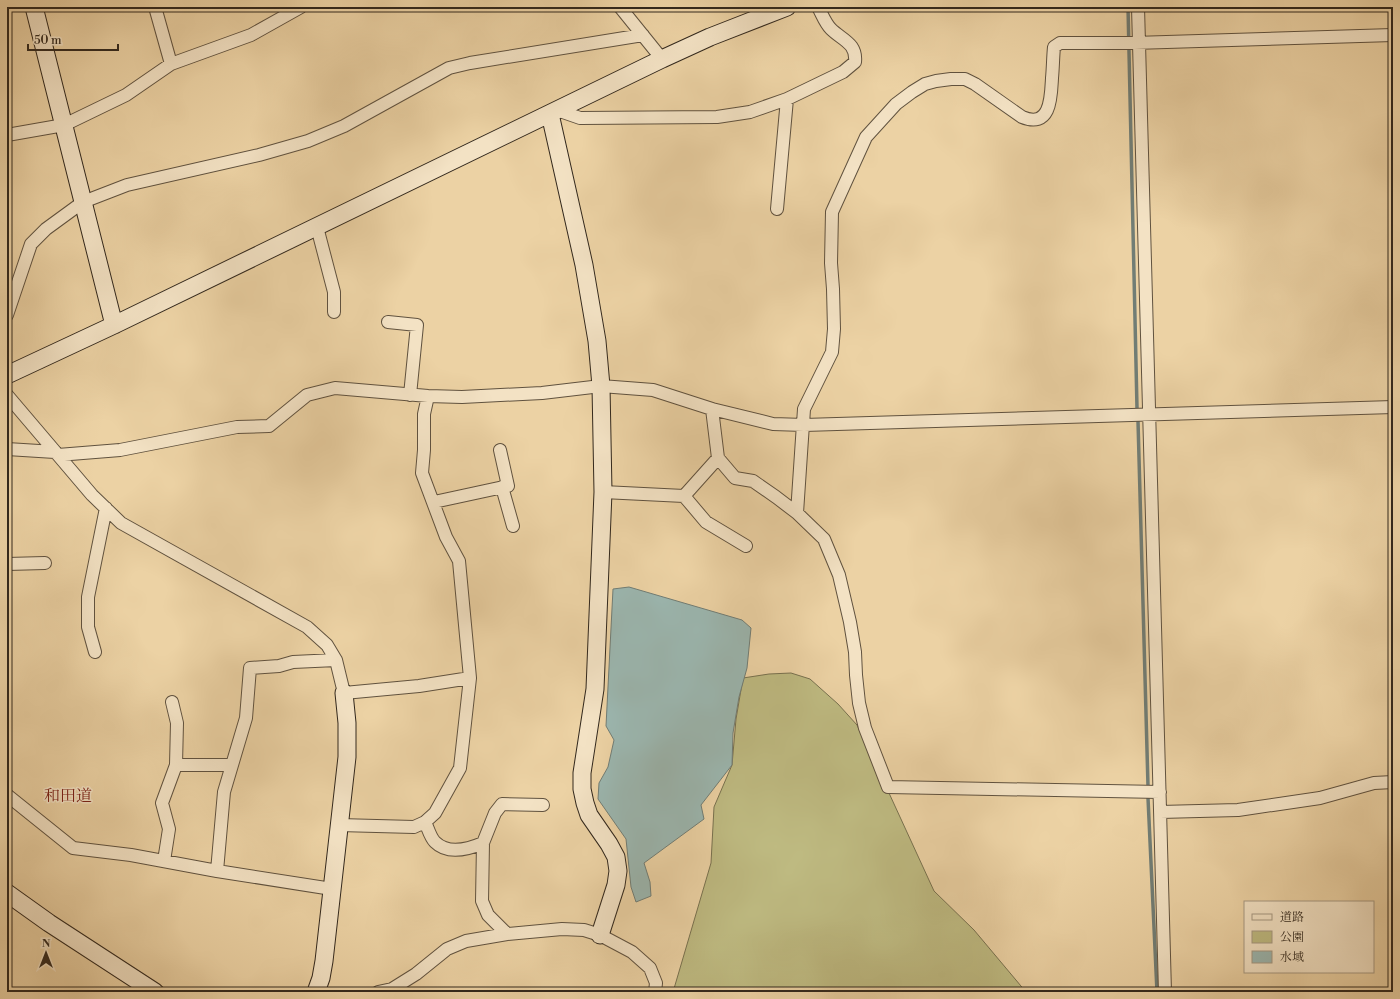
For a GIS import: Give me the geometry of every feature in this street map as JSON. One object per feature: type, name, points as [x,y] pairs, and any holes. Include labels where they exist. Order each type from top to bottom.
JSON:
[{"type":"street","points":[[34,7],[114,325]]},
{"type":"street","points":[[155,7],[171,64]]},
{"type":"street","points":[[7,135],[64,125],[126,95],[171,64],[251,35],[301,7]]},
{"type":"street","points":[[620,7],[662,59]]},
{"type":"street","points":[[7,375],[114,325],[662,59],[710,37],[787,7]]},
{"type":"street","points":[[553,112],[580,118],[717,117],[750,112],[788,99],[843,72],[855,62],[856,54],[853,47],[830,28],[818,7]]},
{"type":"street","points":[[1138,7],[1136,43],[1150,414],[1165,992]]},
{"type":"street","points":[[7,315],[31,244],[46,229],[83,202],[127,185],[259,155],[308,141],[344,126],[449,68],[470,63],[644,35]]},
{"type":"street","points":[[798,513],[804,409],[832,352],[834,329],[831,263],[832,212],[866,136],[896,104],[925,84],[951,79],[965,79],[975,84],[1022,117],[1030,120],[1041,118],[1046,113],[1050,104],[1054,47],[1060,43],[1136,43],[1393,35]]},
{"type":"street","points":[[777,209],[788,99]]},
{"type":"street","points":[[553,112],[584,265],[597,341],[601,386],[603,492],[595,689],[582,773],[582,789],[585,803],[590,815],[616,857],[618,871],[616,885],[600,936]]},
{"type":"street","points":[[317,226],[334,292],[334,312]]},
{"type":"street","points":[[388,322],[417,325],[410,395]]},
{"type":"street","points":[[7,448],[56,454],[120,450],[237,427],[269,426],[307,395],[335,388],[410,395],[470,397],[542,393],[601,386],[653,390],[712,409],[773,424],[804,425],[1393,407]]},
{"type":"street","points":[[7,395],[92,495],[121,523],[307,627],[327,645],[336,660],[344,694],[347,724],[347,757],[324,961],[321,978],[316,992]]},
{"type":"street","points":[[339,825],[414,827],[426,822],[435,813],[460,768],[470,678],[459,560],[446,537],[422,472],[424,450],[424,414],[428,396]]},
{"type":"street","points":[[712,409],[718,458],[735,478],[752,481],[776,497],[798,513],[824,539],[839,575],[850,622],[855,652],[859,703],[865,728],[888,787],[1160,792]]},
{"type":"street","points":[[434,502],[508,486],[500,450]]},
{"type":"street","points":[[684,496],[718,458]]},
{"type":"street","points":[[502,487],[513,526]]},
{"type":"street","points":[[603,492],[684,496],[706,522],[746,546]]},
{"type":"street","points":[[95,652],[88,626],[88,597],[106,508]]},
{"type":"street","points":[[7,564],[45,563]]},
{"type":"street","points":[[218,871],[224,792],[246,718],[250,668],[279,666],[293,662],[336,660]]},
{"type":"street","points":[[344,694],[419,686],[470,678]]},
{"type":"street","points":[[164,861],[169,829],[162,803],[176,765],[177,724],[172,702]]},
{"type":"street","points":[[176,765],[232,765]]},
{"type":"street","points":[[1160,812],[1238,810],[1320,798],[1374,784],[1393,782]]},
{"type":"street","points":[[7,795],[73,848],[131,855],[218,871],[332,889]]},
{"type":"street","points":[[507,934],[488,915],[482,901],[483,844],[495,813],[502,804],[543,805]]},
{"type":"street","points":[[426,822],[435,842],[444,848],[457,850],[472,848],[483,844]]},
{"type":"street","points":[[7,893],[49,923],[155,992]]},
{"type":"street","points":[[378,992],[392,989],[416,974],[447,949],[466,941],[507,934],[562,929],[584,930],[600,936],[632,952],[650,968],[656,983],[655,992]]},
{"type":"green space","points":[[791,673],[810,679],[838,704],[857,725],[934,891],[974,930],[1026,992],[673,992],[711,863],[714,807],[732,765],[736,719],[743,678],[769,674]]},
{"type":"water","points":[[629,587],[742,620],[751,628],[747,668],[739,697],[733,733],[732,765],[701,805],[704,819],[644,863],[650,882],[651,896],[636,902],[631,887],[626,839],[598,799],[599,783],[608,767],[614,740],[606,726],[613,589]]},
{"type":"waterway","points":[[1128,7],[1137,408]]},
{"type":"waterway","points":[[1138,421],[1148,786]]},
{"type":"waterway","points":[[1148,798],[1157,992]]},
{"type":"district","name":"和田道","points":[[68,796]]}]
